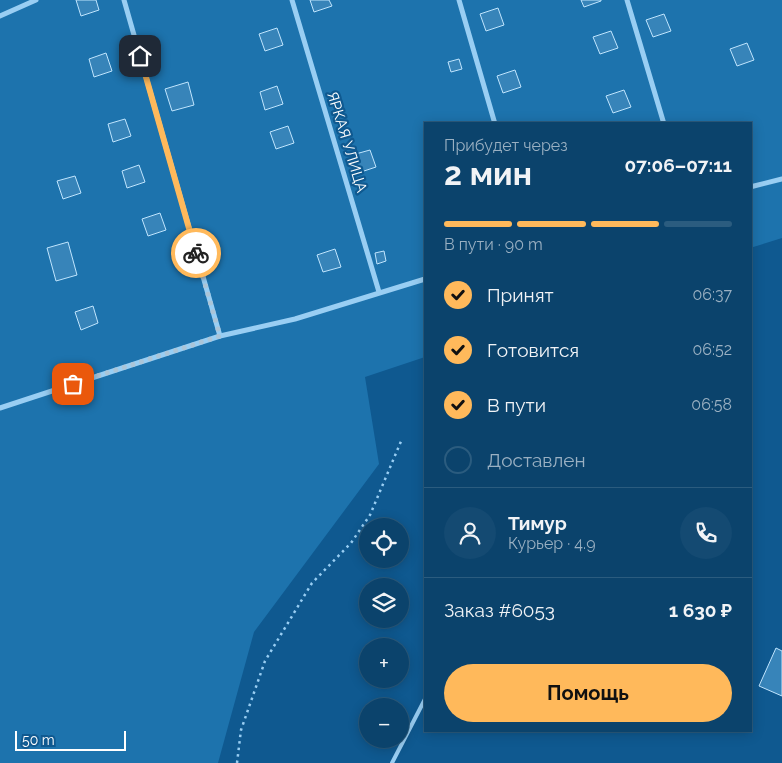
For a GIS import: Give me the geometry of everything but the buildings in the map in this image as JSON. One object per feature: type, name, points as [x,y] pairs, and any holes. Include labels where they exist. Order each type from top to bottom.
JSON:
[{"type":"street","points":[[0,16],[36,0]]},
{"type":"street","points":[[124,0],[220,336]]},
{"type":"street","name":"ЯРКАЯ УЛИЦА","points":[[292,0],[379,292]]},
{"type":"street","points":[[458,0],[493,122]]},
{"type":"street","points":[[627,0],[663,122]]},
{"type":"street","points":[[752,186],[782,179]]},
{"type":"street","points":[[0,408],[220,336],[295,319],[424,279]]},
{"type":"lane","points":[[392,763],[424,701]]},
{"type":"path","points":[[237,763],[241,730],[265,661],[312,583],[351,543],[370,515],[402,440]]},
{"type":"shaded area","points":[[0,0],[782,0],[782,238],[752,247],[752,122],[424,122],[424,357],[365,377],[379,464],[254,632],[218,763],[0,763]]},
{"type":"way so far","points":[[73,384],[220,336],[196,253]]},
{"type":"route","points":[[140,56],[196,253]]}]
